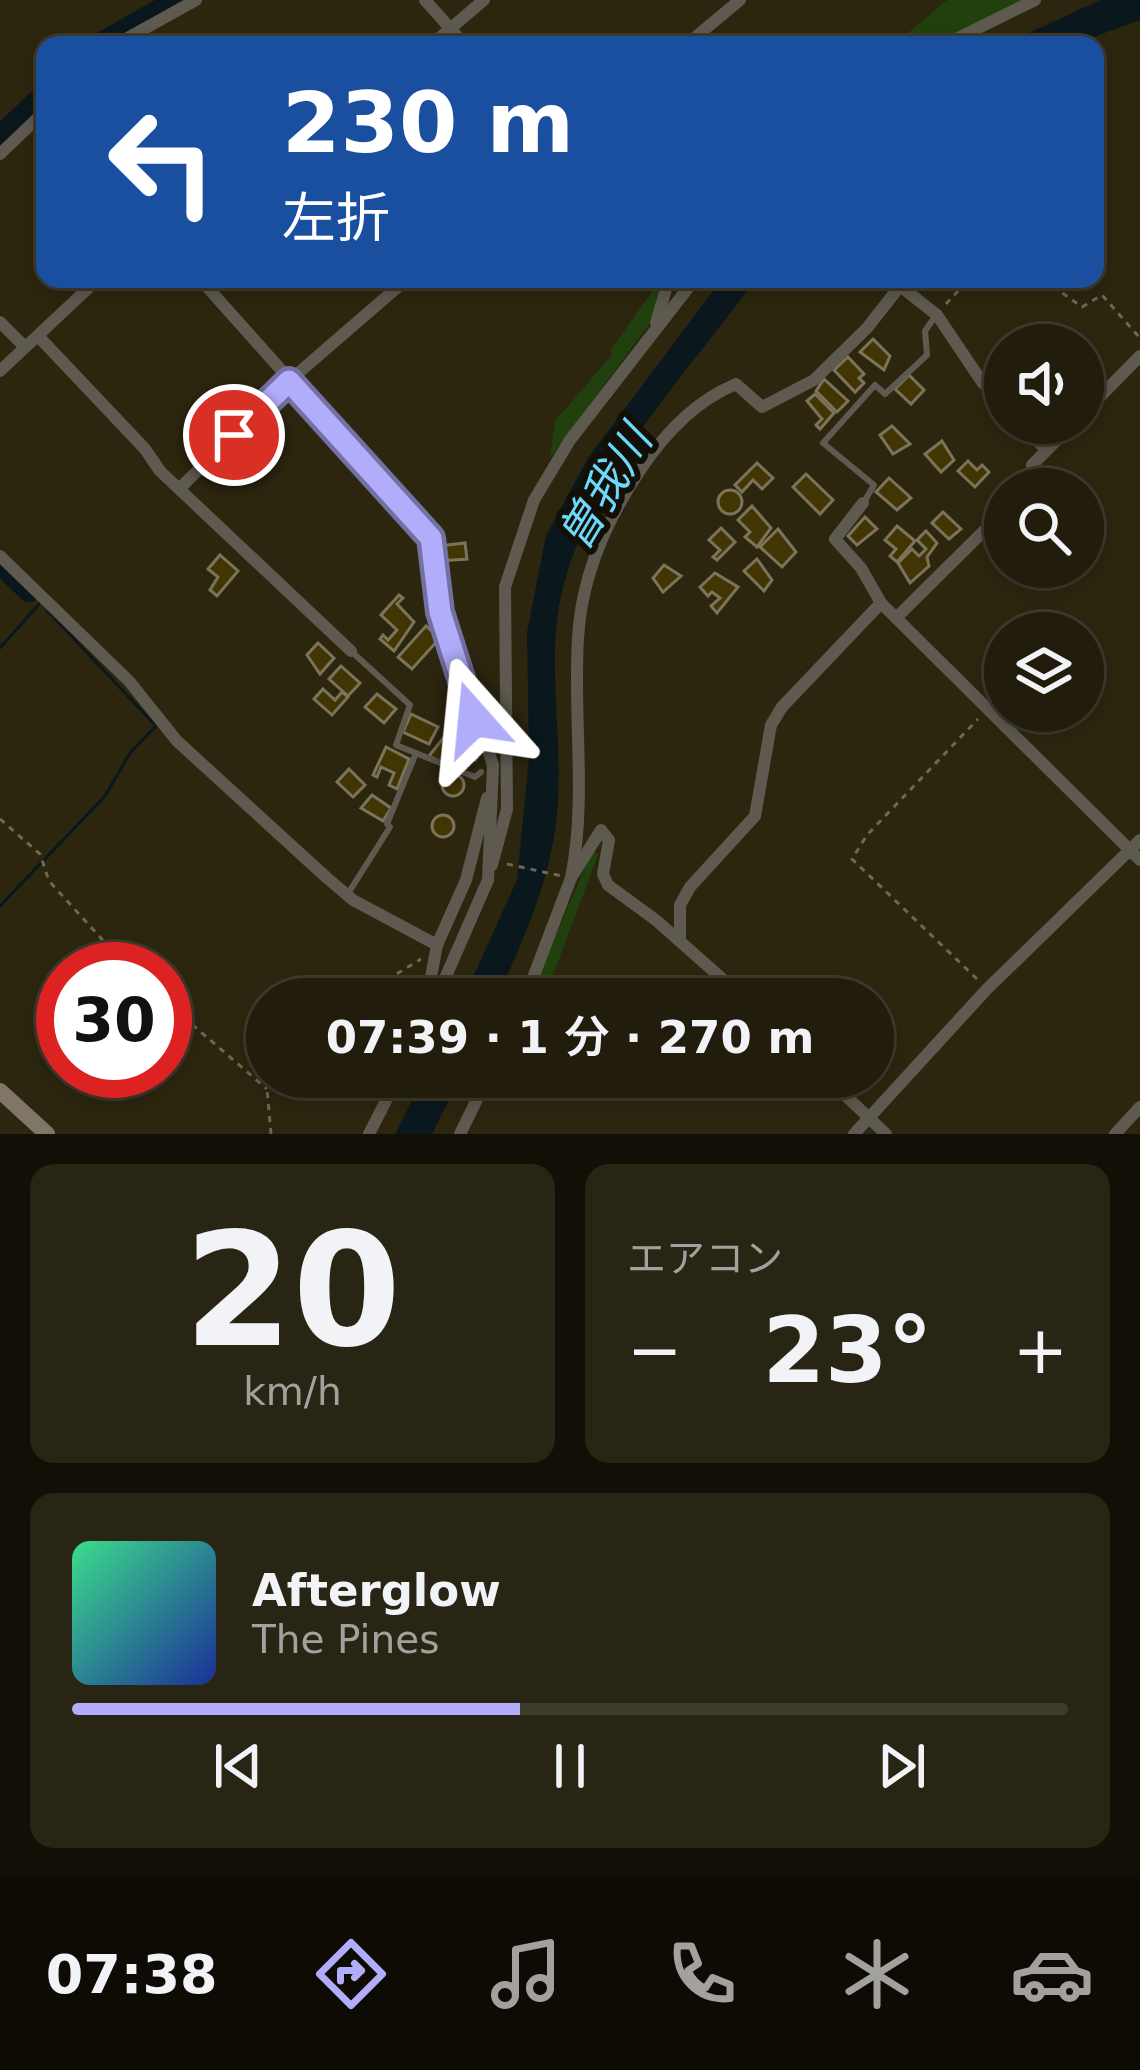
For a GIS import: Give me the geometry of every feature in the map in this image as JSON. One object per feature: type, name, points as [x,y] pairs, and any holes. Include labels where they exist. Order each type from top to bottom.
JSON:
[{"type":"street","points":[[131,36],[196,0]]},
{"type":"street","points":[[424,0],[458,36]]},
{"type":"street","points":[[442,36],[484,0]]},
{"type":"street","points":[[697,36],[740,0]]},
{"type":"street","points":[[962,36],[1035,0]]},
{"type":"street","points":[[0,154],[36,120]]},
{"type":"street","points":[[0,371],[89,288]]},
{"type":"street","points":[[208,288],[431,538],[440,612],[487,768],[494,867]]},
{"type":"street","points":[[179,489],[289,381],[397,288]]},
{"type":"street","points":[[653,330],[666,288]]},
{"type":"street","points":[[446,978],[494,867],[507,808],[505,587],[535,500],[570,440],[688,288]]},
{"type":"street","points":[[532,978],[579,841],[578,639],[592,566],[624,494],[676,422],[736,385],[762,407],[814,380],[867,328],[898,288]]},
{"type":"street","points":[[903,288],[937,315],[984,384]]},
{"type":"street","points":[[0,322],[25,347]]},
{"type":"street","points":[[38,336],[179,489],[351,651]]},
{"type":"street","points":[[1104,393],[1140,356]]},
{"type":"street","points":[[1040,444],[1046,450]]},
{"type":"street","points":[[1032,468],[1052,444]]},
{"type":"street","points":[[863,502],[835,539],[861,568],[881,603],[984,705]]},
{"type":"street","points":[[896,618],[984,530]]},
{"type":"street","points":[[0,556],[129,680],[177,741],[348,895],[437,945]]},
{"type":"street","points":[[680,941],[680,905],[690,887],[755,816],[771,724],[881,603]]},
{"type":"street","points":[[431,978],[437,945],[466,880],[487,768],[505,721]]},
{"type":"street","points":[[1013,732],[1134,844],[1140,860]]},
{"type":"street","points":[[567,877],[601,830],[609,840],[604,880],[721,978]]},
{"type":"street","points":[[854,1134],[987,989],[1134,844]]},
{"type":"street","points":[[0,1091],[46,1134]]},
{"type":"street","points":[[369,1134],[387,1098]]},
{"type":"street","points":[[460,1134],[478,1098]]},
{"type":"street","points":[[848,1098],[886,1134]]},
{"type":"street","points":[[1114,1134],[1140,1107]]},
{"type":"lane","points":[[863,502],[874,485],[824,443],[875,385],[885,394],[927,355],[925,331],[937,315]]},
{"type":"lane","points":[[351,651],[410,705],[396,745],[475,777],[487,768]]},
{"type":"lane","points":[[348,895],[390,827],[387,824],[416,753]]},
{"type":"path","points":[[937,315],[961,288]]},
{"type":"path","points":[[1055,288],[1082,308],[1102,296],[1140,338]]},
{"type":"path","points":[[984,713],[867,835],[852,859],[987,989]]},
{"type":"path","points":[[0,819],[40,854],[49,881],[104,942]]},
{"type":"path","points":[[494,867],[567,877]]},
{"type":"path","points":[[388,978],[437,945]]},
{"type":"path","points":[[192,1024],[246,1071]]},
{"type":"path","points":[[268,1098],[271,1134]]},
{"type":"green space","points":[[947,0],[1022,0],[950,36],[905,36]]},
{"type":"green space","points":[[655,288],[660,288],[659,304],[647,327],[550,458],[555,421],[613,354],[610,351]]},
{"type":"green space","points":[[593,849],[598,855],[552,978],[537,978]]},
{"type":"shaded area","points":[[1100,0],[1140,0],[1140,20],[1096,36],[1022,36]]},
{"type":"shaded area","points":[[715,288],[749,288],[616,468],[574,552],[557,621],[558,799],[545,877],[506,978],[473,978],[517,880],[529,758],[527,632],[546,536],[588,458]]},
{"type":"shaded area","points":[[413,1098],[450,1098],[432,1134],[395,1134]]},
{"type":"building","points":[[873,339],[890,356],[884,370],[860,352]]},
{"type":"building","points":[[848,357],[864,374],[859,378],[864,383],[855,392],[834,370]]},
{"type":"building","points":[[909,375],[924,390],[911,404],[895,389]]},
{"type":"building","points":[[824,379],[848,401],[837,412],[816,391]]},
{"type":"building","points":[[815,394],[834,413],[820,429],[816,425],[822,419],[807,401]]},
{"type":"building","points":[[892,426],[910,444],[893,454],[880,435]]},
{"type":"building","points":[[942,441],[954,460],[941,472],[925,454]]},
{"type":"building","points":[[968,461],[977,470],[982,465],[985,468],[975,487],[958,471]]},
{"type":"building","points":[[757,463],[773,478],[762,489],[753,480],[742,492],[735,485]]},
{"type":"building","points":[[806,474],[833,500],[820,514],[793,487]]},
{"type":"building","points":[[889,478],[911,498],[897,510],[876,492]]},
{"type":"building","points":[[730,490],[742,502],[730,514],[718,502]]},
{"type":"building","points":[[752,506],[771,528],[757,547],[745,537],[750,532],[738,520]]},
{"type":"building","points":[[943,512],[961,529],[949,539],[932,523]]},
{"type":"building","points":[[865,517],[877,529],[857,545],[848,536]]},
{"type":"building","points":[[897,526],[915,541],[897,562],[890,556],[896,549],[885,540]]},
{"type":"building","points":[[721,528],[735,542],[717,560],[713,557],[720,550],[709,540]]},
{"type":"building","points":[[778,529],[796,552],[782,567],[760,547]]},
{"type":"building","points":[[926,531],[937,543],[927,557],[929,566],[910,583],[898,563],[912,549],[919,556],[926,549],[917,540]]},
{"type":"building","points":[[465,543],[467,559],[440,561],[438,546]]},
{"type":"building","points":[[220,555],[238,571],[217,596],[210,590],[218,577],[208,569]]},
{"type":"building","points":[[757,559],[772,580],[764,591],[744,571]]},
{"type":"building","points":[[664,565],[681,576],[663,592],[653,578]]},
{"type":"building","points":[[715,573],[738,587],[717,613],[711,606],[720,598],[712,592],[708,596],[700,587]]},
{"type":"building","points":[[399,595],[403,598],[397,604],[414,622],[394,651],[380,639],[383,635],[388,640],[397,630],[381,615]]},
{"type":"building","points":[[426,626],[440,638],[412,669],[398,657]]},
{"type":"building","points":[[318,643],[334,658],[320,674],[307,655]]},
{"type":"building","points":[[341,666],[360,683],[348,696],[329,679]]},
{"type":"building","points":[[323,689],[335,700],[342,692],[348,697],[332,715],[314,699]]},
{"type":"building","points":[[377,694],[396,709],[384,723],[365,707]]},
{"type":"building","points":[[411,714],[438,727],[429,744],[403,732]]},
{"type":"building","points":[[449,731],[458,735],[444,763],[429,756]]},
{"type":"building","points":[[459,739],[482,750],[475,760],[466,754],[461,767],[447,761]]},
{"type":"building","points":[[386,747],[409,759],[397,789],[389,785],[394,773],[381,767],[377,777],[373,775]]},
{"type":"building","points":[[349,769],[365,785],[353,797],[337,782]]},
{"type":"building","points":[[453,774],[464,785],[453,796],[442,785]]},
{"type":"building","points":[[372,795],[391,808],[383,821],[361,808]]},
{"type":"building","points":[[443,815],[454,826],[443,837],[432,826]]},
{"type":"waterway","points":[[113,36],[176,0]]},
{"type":"waterway","points":[[0,136],[36,102]]},
{"type":"waterway","points":[[0,564],[29,592]]},
{"type":"waterway","points":[[0,648],[40,603]]},
{"type":"waterway","points":[[0,906],[105,796],[130,753],[156,726],[47,610]]},
{"type":"route","points":[[234,435],[289,381],[431,538],[440,612],[474,719]]},
{"type":"water label","name":"曽我川","points":[[605,488]]}]
